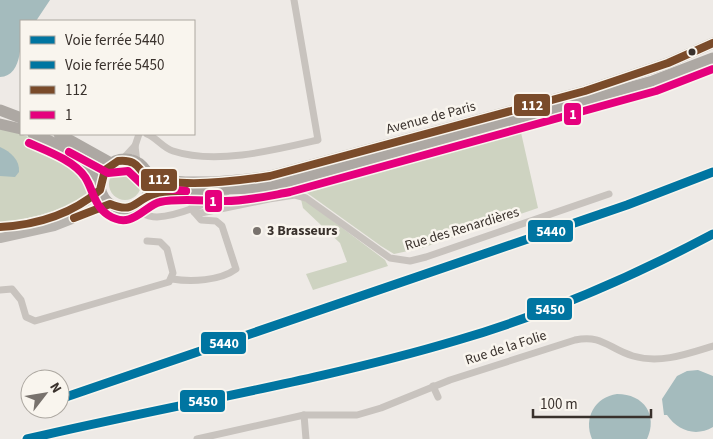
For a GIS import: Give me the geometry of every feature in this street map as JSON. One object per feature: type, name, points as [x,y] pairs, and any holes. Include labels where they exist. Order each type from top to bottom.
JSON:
[{"type":"main road","name":"Avenue de Paris","points":[[148,177],[168,180],[225,181],[286,172],[584,91],[668,63],[713,43]]},
{"type":"main road","name":"Avenue de Paris","points":[[148,195],[164,191],[228,191],[287,182],[589,100],[675,74],[713,58]]},
{"type":"main road","points":[[0,110],[20,118]]},
{"type":"main road","points":[[0,124],[20,129]]},
{"type":"main road","points":[[35,135],[74,155],[91,168],[110,204],[119,208],[131,209],[140,204],[148,195],[148,177],[137,163],[116,162],[61,135]]},
{"type":"main road","points":[[0,226],[24,224],[54,215],[92,198],[100,185],[104,170],[116,162]]},
{"type":"main road","points":[[0,238],[54,226],[110,204]]},
{"type":"street","points":[[148,135],[172,151],[207,156],[269,151],[318,140],[294,0]]},
{"type":"street","points":[[137,163],[135,146],[139,135]]},
{"type":"street","points":[[116,162],[135,146]]},
{"type":"street","name":"Rue des Renardières","points":[[131,209],[156,217],[193,209],[218,198],[228,191]]},
{"type":"street","name":"Rue des Renardières","points":[[193,209],[205,212],[269,198],[295,195],[306,198],[390,258],[410,261],[609,194]]},
{"type":"street","points":[[172,279],[183,281],[227,276],[236,269],[222,226],[216,222],[201,220],[193,209]]},
{"type":"street","points":[[0,290],[12,289],[21,300],[24,314],[29,319],[35,321],[165,284],[172,279],[173,273],[164,244],[155,240],[147,241]]},
{"type":"street","name":"Rue de la Folie","points":[[197,439],[304,415],[357,414],[381,408],[450,380],[586,338],[598,339],[632,356],[651,360],[671,358],[713,346]]},
{"type":"street","points":[[433,386],[438,397]]},
{"type":"street","points":[[304,415],[306,439]]},
{"type":"green space","points":[[0,128],[26,136],[50,147],[72,161],[93,178],[93,190],[72,203],[49,213],[0,223]]},
{"type":"green space","points":[[520,128],[538,208],[422,248],[394,254],[296,185],[429,151],[450,150]]},
{"type":"green space","points":[[125,168],[131,169],[136,173],[140,178],[140,190],[136,195],[131,199],[125,200],[119,199],[114,195],[110,190],[109,184],[110,178],[114,173],[119,169]]},
{"type":"green space","points":[[301,199],[385,260],[388,266],[313,290],[306,274],[347,262],[340,243],[303,208]]},
{"type":"water","points":[[0,0],[50,0],[37,20],[20,20],[20,55],[13,70],[8,75],[0,77]]},
{"type":"water","points":[[0,147],[8,151],[18,164],[19,172],[15,177],[0,176]]},
{"type":"water","points":[[698,370],[713,376],[713,427],[700,432],[694,432],[676,425],[667,415],[664,415],[662,399],[677,376],[687,371]]},
{"type":"water","points":[[617,394],[635,398],[646,408],[651,422],[647,439],[592,439],[589,424],[593,410],[603,399]]},
{"type":"rail line","name":"5440","points":[[70,396],[627,205],[713,172]]},
{"type":"rail line","name":"5450","points":[[27,439],[298,381],[458,340],[524,319],[589,293],[652,265],[713,234]]},
{"type":"transit line","name":"112","points":[[0,227],[40,221],[78,206],[100,190],[105,170],[118,161],[131,162],[150,177],[177,183],[209,183],[270,176],[585,91],[668,63],[713,43]]},
{"type":"transit line","name":"1","points":[[29,143],[74,166],[85,177],[103,211],[117,219],[124,220],[131,219],[160,202],[183,200],[233,201],[290,192],[656,91],[713,69]]},
{"type":"transit line","name":"1","points":[[69,152],[108,173],[128,171],[145,187],[186,191]]},
{"type":"transit line","name":"112","points":[[74,218],[110,204],[124,208],[158,193],[186,191]]},
{"type":"place","name":"3 Brasseurs","points":[[257,231]]}]
